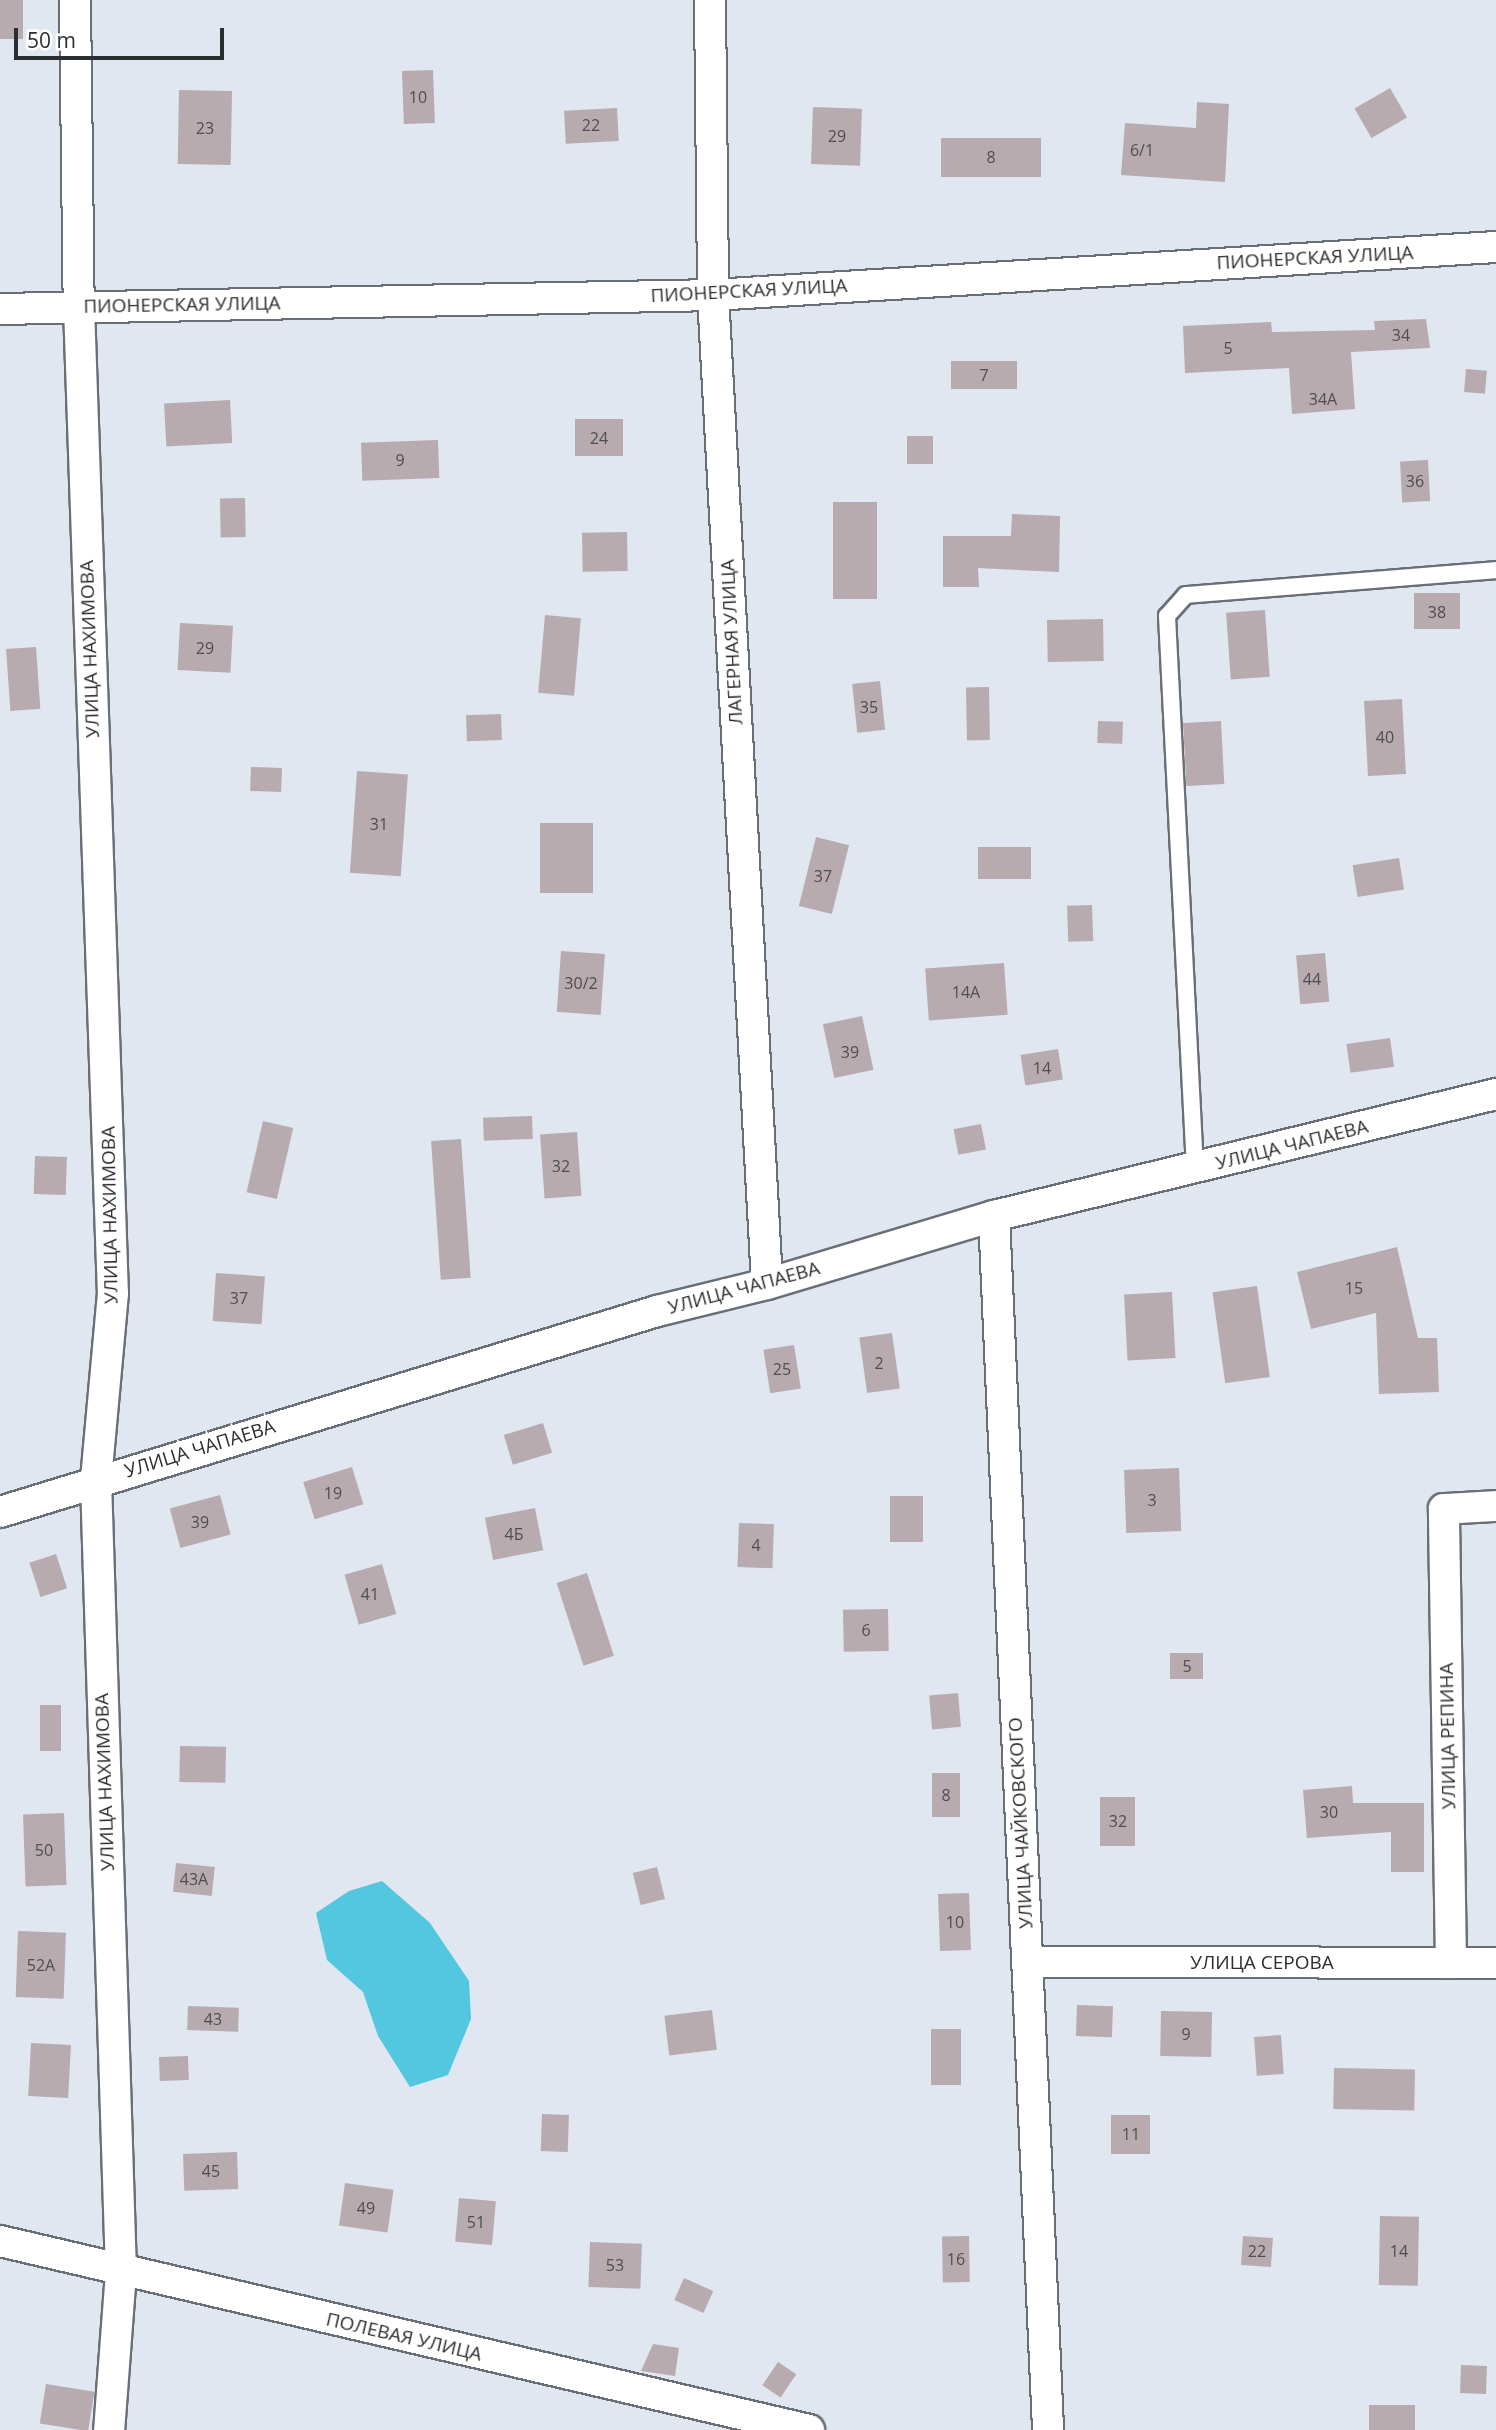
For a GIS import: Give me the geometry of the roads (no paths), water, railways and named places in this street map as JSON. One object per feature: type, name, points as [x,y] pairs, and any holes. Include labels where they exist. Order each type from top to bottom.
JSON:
[{"type":"street","name":"УЛИЦА НАХИМОВА","points":[[75,0],[79,307],[113,1293],[96,1480],[121,2272],[109,2430]]},
{"type":"street","name":"ЛАГЕРНАЯ УЛИЦА","points":[[710,0],[713,295],[767,1284]]},
{"type":"street","name":"ПИОНЕРСКАЯ УЛИЦА","points":[[0,309],[713,295],[1496,247]]},
{"type":"street","name":"УЛИЦА ЧАПАЕВА","points":[[0,1512],[96,1480],[657,1311],[767,1284],[994,1216],[1496,1094]]},
{"type":"street","name":"УЛИЦА ЧАЙКОВСКОГО","points":[[994,1216],[1048,2430]]},
{"type":"street","name":"УЛИЦА РЕПИНА","points":[[1451,1963],[1444,1508],[1496,1506]]},
{"type":"street","name":"УЛИЦА СЕРОВА","points":[[1028,1962],[1496,1963]]},
{"type":"street","name":"ПОЛЕВАЯ УЛИЦА","points":[[0,2241],[121,2272],[809,2430]]},
{"type":"lane","points":[[1195,1169],[1167,616],[1186,595],[1496,570]]},
{"type":"water","points":[[382,1881],[430,1923],[469,1981],[471,2019],[448,2075],[410,2087],[378,2036],[363,1992],[327,1960],[316,1913],[349,1891]]}]
